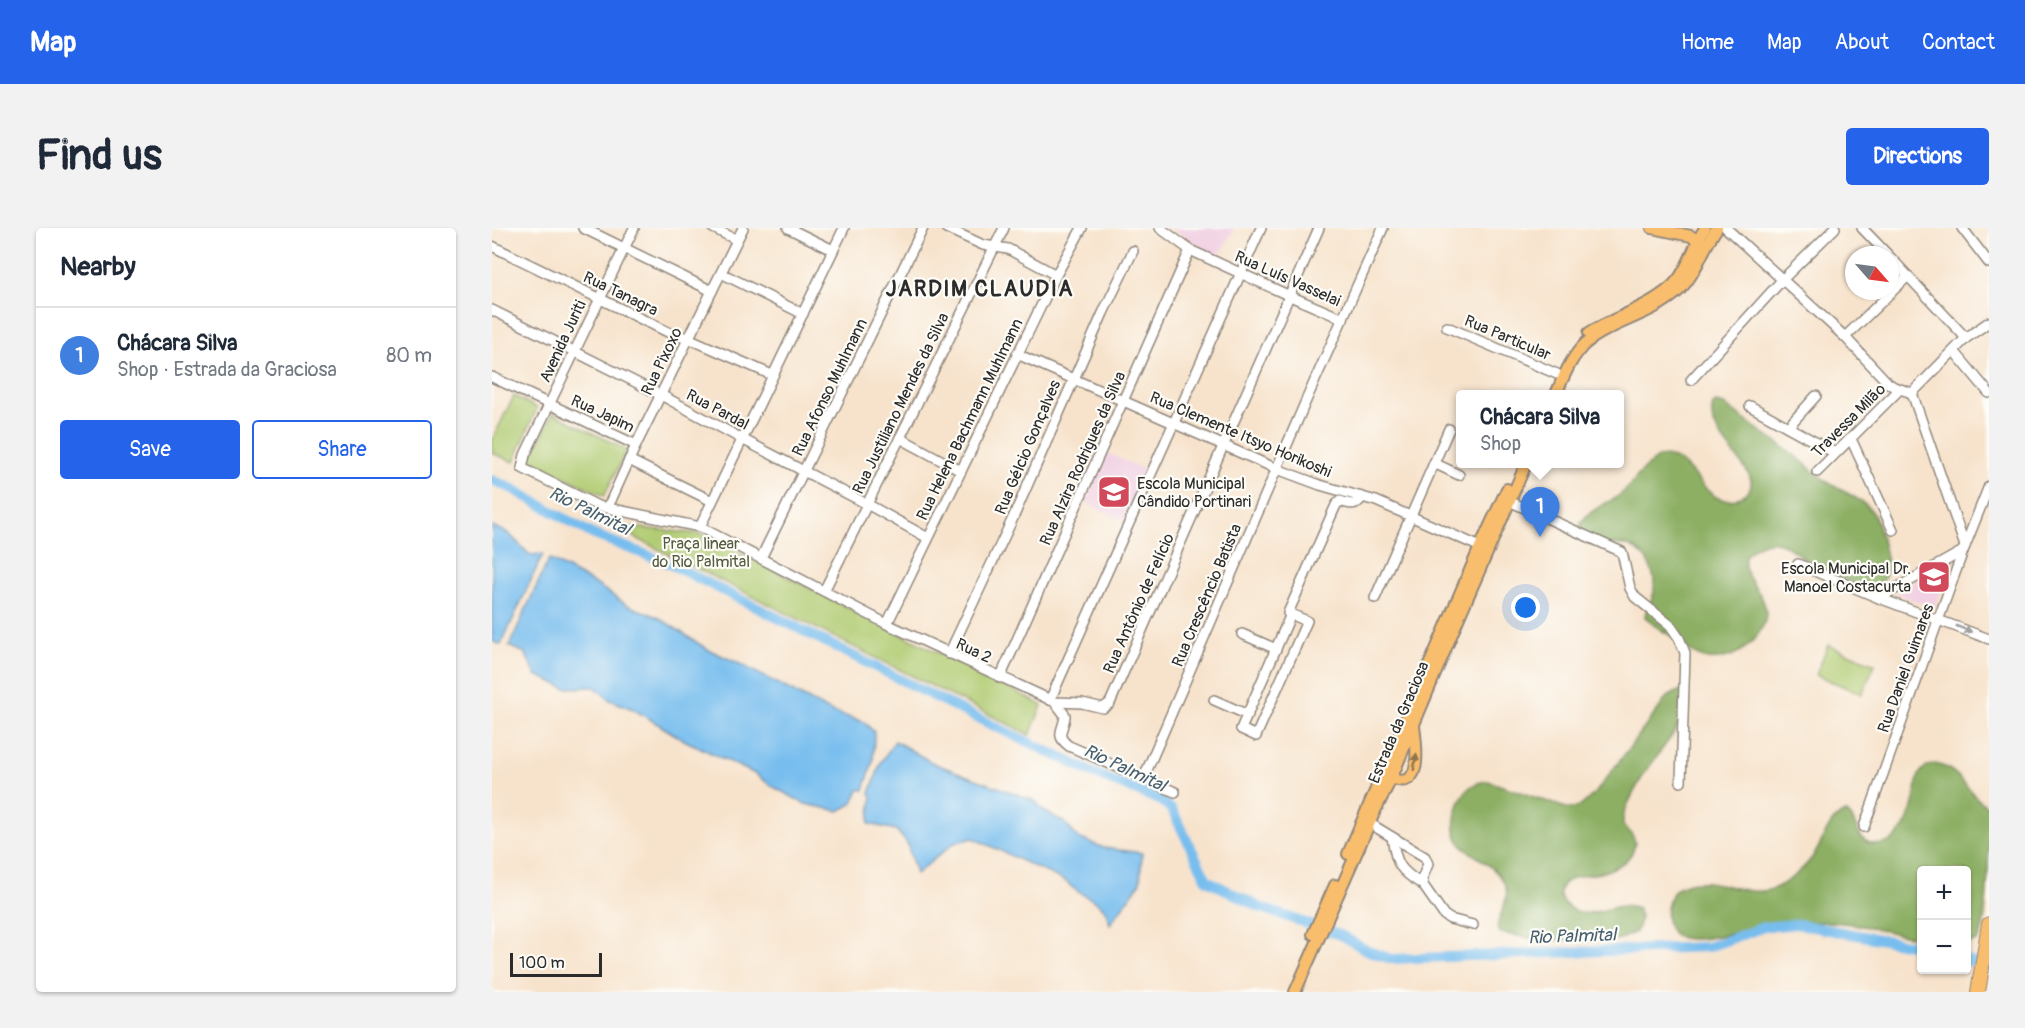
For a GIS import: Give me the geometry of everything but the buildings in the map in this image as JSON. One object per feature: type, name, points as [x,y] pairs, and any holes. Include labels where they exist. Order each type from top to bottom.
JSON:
[{"type":"highway","points":[[1979,987],[1989,924]]},
{"type":"main road","points":[[1652,228],[1691,237],[1701,243]]},
{"type":"main road","points":[[1558,390],[1568,366],[1586,343],[1665,302],[1686,283],[1705,228]]},
{"type":"main road","points":[[1550,390],[1573,348],[1590,333],[1671,288],[1701,243],[1717,228]]},
{"type":"main road","name":"Estrada da Graciosa","points":[[1324,919],[1369,823],[1387,776],[1413,725],[1516,468]]},
{"type":"main road","name":"Estrada da Graciosa","points":[[1288,992],[1324,919],[1484,548],[1524,468]]},
{"type":"main road","points":[[1387,776],[1402,782],[1409,779],[1414,772],[1417,758],[1413,725]]},
{"type":"main road","name":"Estrada da Graciosa","points":[[1295,992],[1314,941]]},
{"type":"street","points":[[583,228],[712,291]]},
{"type":"street","name":"Avenida Juriti","points":[[522,468],[525,455],[548,404],[634,228]]},
{"type":"street","points":[[713,228],[737,240]]},
{"type":"street","name":"Rua Pixoxo","points":[[608,507],[742,228]]},
{"type":"street","points":[[788,228],[833,250]]},
{"type":"street","points":[[700,527],[844,228]]},
{"type":"street","name":"Rua Afonso Muhlmann","points":[[761,558],[923,228]]},
{"type":"street","points":[[946,228],[982,245],[1008,249],[1056,275]]},
{"type":"street","name":"Rua Justiliano Mendes da Silva","points":[[824,591],[1004,228]]},
{"type":"street","name":"Rua Helena Bachmann Muhlmann","points":[[887,624],[1017,354],[1082,228]]},
{"type":"street","points":[[1175,792],[1144,777],[1096,759],[1065,742],[1060,733],[1065,715],[1053,701],[1261,228]]},
{"type":"street","name":"Rua Antônio de Felício","points":[[1053,701],[1082,703],[1103,708],[1110,703],[1319,228]]},
{"type":"street","name":"Rua Crescêncio Batista","points":[[1144,777],[1383,228]]},
{"type":"street","points":[[1726,228],[1845,337],[1888,383],[1912,393]]},
{"type":"street","points":[[1691,380],[1783,279],[1835,228]]},
{"type":"street","points":[[1862,228],[1879,246]]},
{"type":"street","points":[[1962,228],[1989,263]]},
{"type":"street","name":"Rua Luís Vasselai","points":[[1163,229],[1190,250],[1343,319]]},
{"type":"street","name":"Rua Tanagra","points":[[492,246],[670,333],[688,338],[772,375]]},
{"type":"street","name":"Rua Alzira Rodrigues da Silva","points":[[1000,678],[1190,250]]},
{"type":"street","name":"Rua Gélcio Gonçalves","points":[[949,654],[1133,251]]},
{"type":"street","points":[[1899,267],[1966,338]]},
{"type":"street","points":[[721,273],[803,314]]},
{"type":"street","points":[[1845,337],[1908,276]]},
{"type":"street","name":"Rua Pardal","points":[[492,310],[661,395],[928,538]]},
{"type":"street","points":[[1912,393],[1966,338],[1989,322]]},
{"type":"street","name":"Rua Particular","points":[[1447,327],[1557,374]]},
{"type":"street","points":[[1954,351],[1989,393]]},
{"type":"street","name":"Rua Clemente Itsyo Horikoshi","points":[[1017,354],[1277,469],[1320,485],[1376,501],[1484,548]]},
{"type":"street","name":"Rua Japim","points":[[492,377],[636,445]]},
{"type":"street","name":"Travessa Milão","points":[[1817,472],[1900,389]]},
{"type":"street","points":[[1879,598],[1964,548],[1912,393]]},
{"type":"street","points":[[1788,427],[1816,396]]},
{"type":"street","points":[[1750,406],[1835,453]]},
{"type":"street","points":[[1375,598],[1449,429]]},
{"type":"street","points":[[900,438],[961,471]]},
{"type":"street","points":[[1851,439],[1893,530]]},
{"type":"street","points":[[629,460],[712,501]]},
{"type":"street","points":[[1434,464],[1459,475]]},
{"type":"street","name":"Rua 2","points":[[522,468],[598,506],[700,527],[887,624],[1053,701]]},
{"type":"street","name":"Rua Daniel Guimares","points":[[1864,827],[1964,548],[1989,486]]},
{"type":"street","points":[[1291,614],[1242,729],[1256,736],[1307,621],[1291,614],[1288,613],[1336,504],[1340,501],[1354,504],[1362,497]]},
{"type":"street","points":[[1509,501],[1622,552],[1630,588],[1635,597],[1670,625],[1679,638],[1685,653],[1681,782]]},
{"type":"street","points":[[1798,564],[1879,598],[1989,639]]},
{"type":"street","points":[[1242,634],[1276,649]]},
{"type":"street","points":[[1214,700],[1248,715]]},
{"type":"street","points":[[1369,823],[1425,857],[1428,864],[1422,879],[1423,885]]},
{"type":"street","points":[[1392,837],[1399,866],[1423,885],[1444,915],[1450,919],[1473,925]]},
{"type":"shaded area","points":[[1171,228],[1235,228],[1218,257]]},
{"type":"shaded area","name":"Escola Municipal Cândido Portinari","points":[[1107,453],[1146,470],[1124,520],[1085,503]]},
{"type":"shaded area","name":"Escola Municipal Dr. Manoel Costacurta","points":[[1950,561],[1952,562],[1935,608],[1895,593]]},
{"type":"green space","points":[[514,396],[537,408],[514,462],[492,453],[492,440]]},
{"type":"green space","points":[[1716,403],[1733,411],[1794,454],[1825,480],[1866,505],[1876,519],[1887,567],[1883,580],[1869,590],[1817,567],[1783,544],[1766,542],[1756,547],[1745,556],[1745,565],[1750,580],[1765,607],[1766,615],[1761,630],[1751,643],[1731,656],[1708,659],[1693,653],[1645,617],[1653,594],[1654,583],[1651,568],[1643,556],[1631,547],[1617,544],[1595,545],[1579,537],[1580,526],[1587,516],[1621,494],[1648,465],[1661,457],[1668,456],[1679,461],[1716,497],[1725,500],[1736,499],[1746,493],[1750,488],[1751,480],[1716,428],[1712,417],[1713,405]]},
{"type":"green space","points":[[553,413],[627,450],[604,496],[530,460]]},
{"type":"green space","name":"Praça linear do Rio Palmital","points":[[610,525],[702,534],[1042,705],[1030,735]]},
{"type":"green space","points":[[1828,645],[1875,664],[1862,694],[1816,675]]},
{"type":"green space","points":[[1678,691],[1685,692],[1689,700],[1687,709],[1674,733],[1642,778],[1624,815],[1623,824],[1634,839],[1635,845],[1632,852],[1626,861],[1613,868],[1571,879],[1562,886],[1560,892],[1564,903],[1578,912],[1592,913],[1621,906],[1638,909],[1640,918],[1636,932],[1620,939],[1605,941],[1535,939],[1501,933],[1497,929],[1506,896],[1505,885],[1497,873],[1460,842],[1455,833],[1455,819],[1465,793],[1471,786],[1488,781],[1563,807],[1571,809],[1582,805],[1597,791],[1666,698]]},
{"type":"green space","points":[[1935,764],[1948,768],[1977,799],[1989,808],[1987,897],[1982,930],[1976,941],[1971,943],[1971,866],[1917,866],[1917,937],[1851,924],[1827,922],[1778,925],[1699,939],[1682,938],[1670,929],[1667,921],[1668,905],[1675,890],[1692,882],[1716,883],[1752,891],[1775,888],[1793,877],[1808,863],[1831,824],[1845,812],[1865,840],[1878,844],[1892,840],[1902,830],[1908,818],[1920,773]]},
{"type":"water","points":[[492,526],[508,533],[530,555],[543,554],[501,645],[492,641]]},
{"type":"water","points":[[549,559],[597,585],[627,605],[658,617],[707,649],[832,712],[864,722],[874,732],[873,761],[864,790],[859,790],[852,804],[839,811],[805,804],[755,774],[684,740],[633,709],[610,700],[595,687],[565,688],[536,675],[525,653],[509,646]]},
{"type":"water","points":[[895,741],[933,763],[1035,801],[1044,811],[1064,822],[1078,838],[1104,848],[1142,853],[1140,883],[1110,924],[1106,912],[1096,901],[1076,891],[1067,882],[973,838],[954,843],[916,874],[907,843],[896,830],[869,824],[872,797],[870,793],[881,762]]},
{"type":"waterway","name":"Rio Palmital","points":[[492,480],[511,488],[592,534],[670,564],[971,715],[1093,773],[1162,801],[1172,810],[1207,880],[1259,907],[1343,936],[1366,950],[1391,959],[1708,947],[1764,927],[1797,924],[1917,946]]},
{"type":"waterway","name":"Rio Palmital","points":[[1971,962],[1989,968]]},
{"type":"place","name":"Escola Municipal Cândido Portinari","points":[[1114,492]]},
{"type":"place","name":"Chácara Silva","points":[[1540,537]]},
{"type":"place","name":"Escola Municipal Dr. Manoel Costacurta","points":[[1934,577]]},
{"type":"district","name":"JARDIM CLAUDIA","points":[[980,288]]}]
